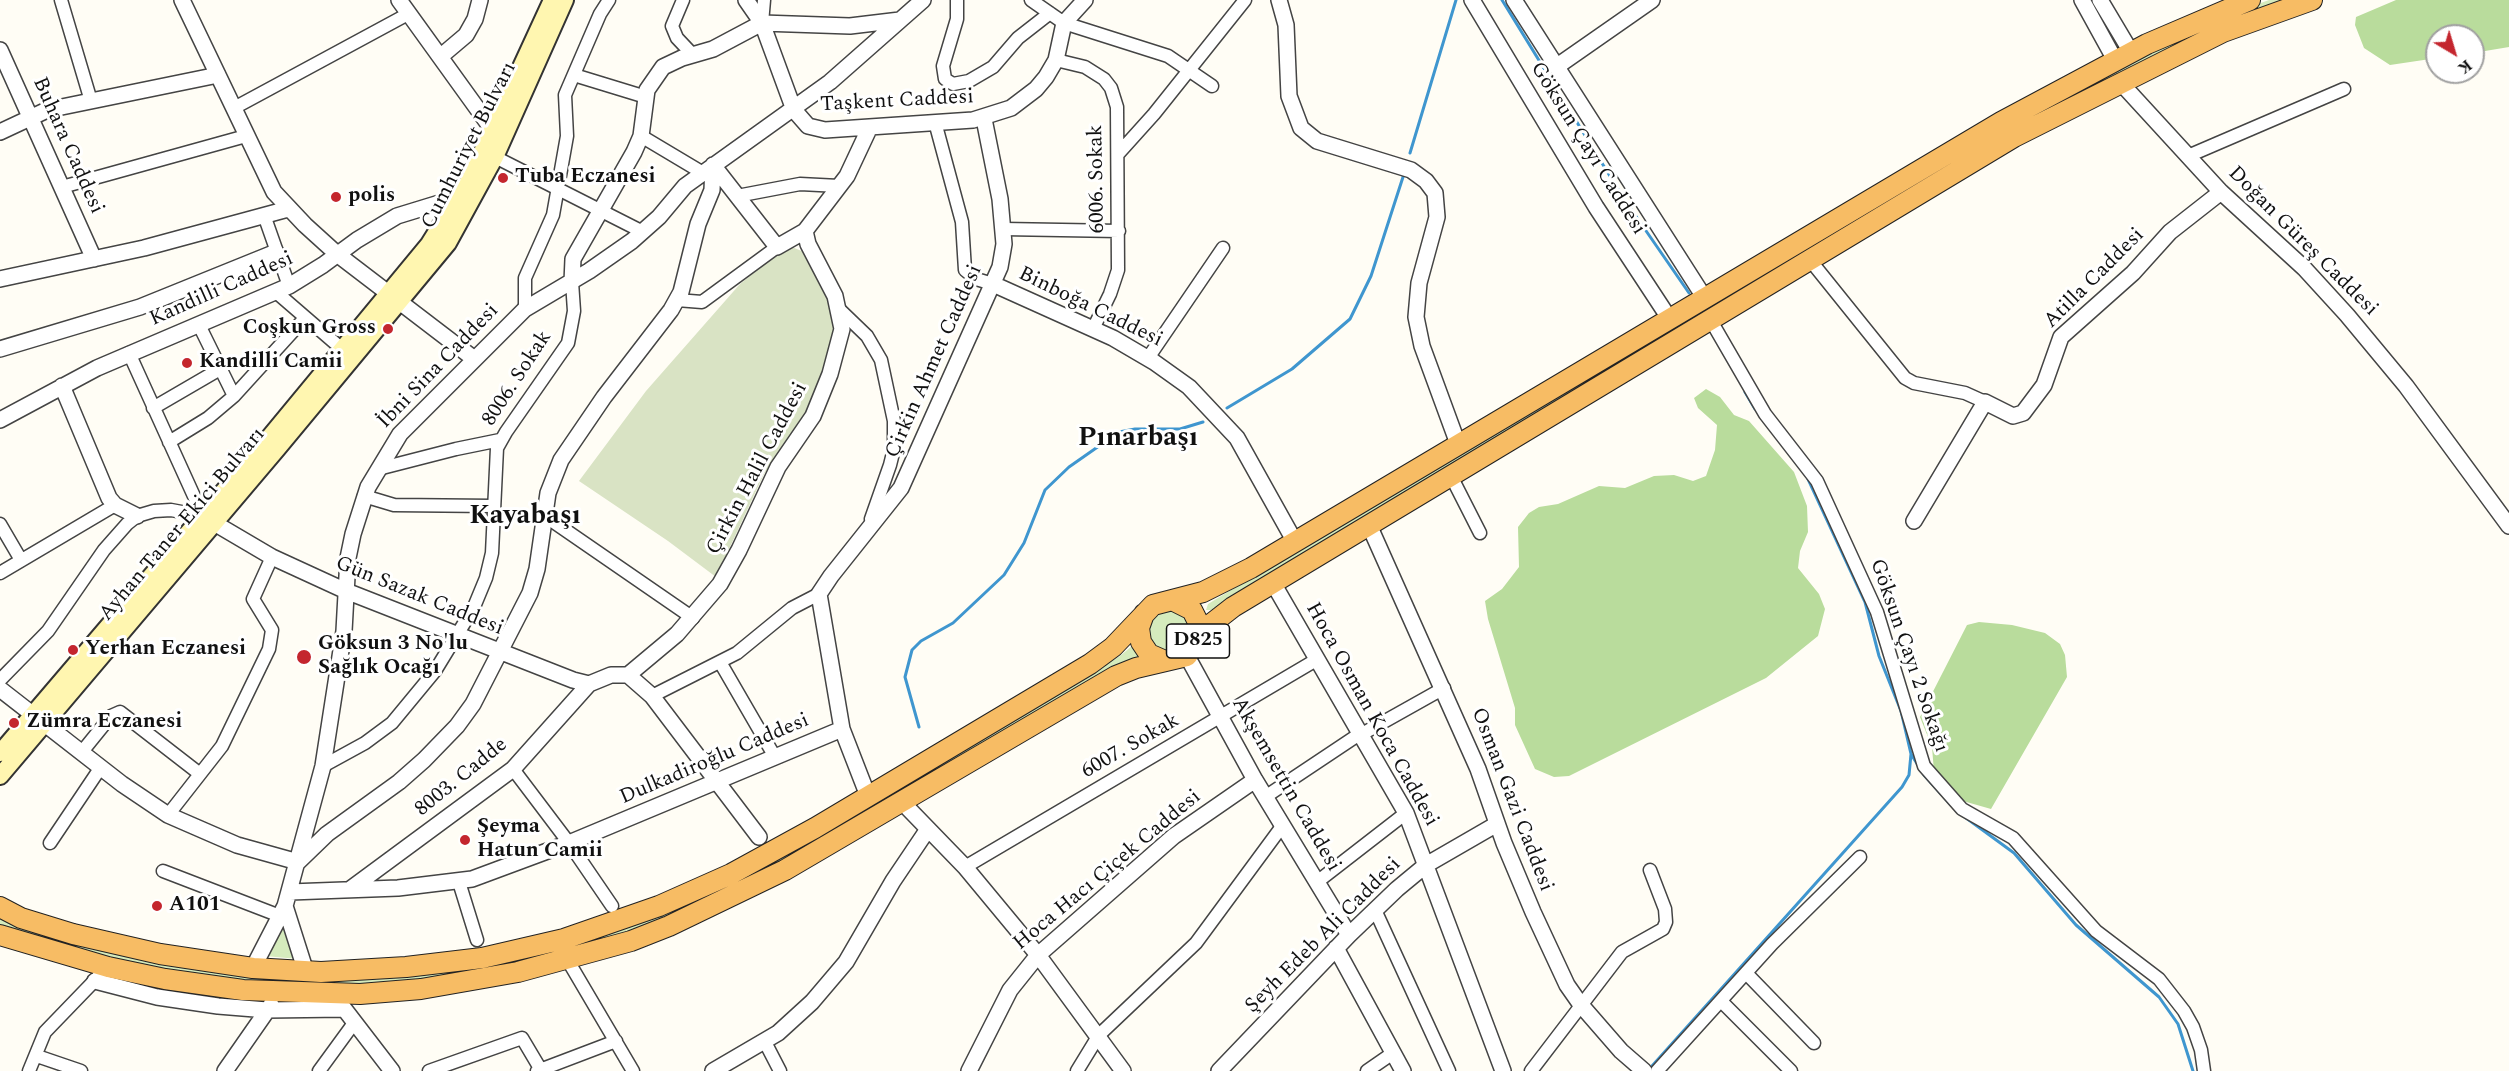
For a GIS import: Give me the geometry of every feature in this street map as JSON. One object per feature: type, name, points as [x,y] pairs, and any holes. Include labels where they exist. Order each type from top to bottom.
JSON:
[{"type":"highway","name":"D825","points":[[0,907],[21,918],[100,941],[159,954],[253,968],[306,972],[406,968],[483,958],[524,950],[614,924],[731,874],[868,796],[1096,660],[1153,605],[1226,582],[1947,152],[2123,56],[2250,0]]},
{"type":"highway","name":"D825","points":[[0,935],[101,974],[279,992],[339,1002],[360,994],[421,988],[491,977],[567,959],[631,940],[699,914],[785,870],[1116,676],[1136,668],[1187,656],[1199,637],[1222,615],[2014,137],[2232,28],[2312,0]]},
{"type":"highway","points":[[1172,600],[1192,610],[1199,624],[1199,637]]},
{"type":"highway","points":[[1143,614],[1139,628],[1141,642],[1149,654],[1165,661]]},
{"type":"main road","name":"Cumhuriyet Bulvarı","points":[[394,298],[459,197],[552,0]]},
{"type":"main road","name":"Cumhuriyet Bulvarı","points":[[394,298],[448,243],[495,157],[565,0]]},
{"type":"main road","name":"Ayhan Taner Ekici Bulvarı","points":[[208,520],[342,349],[394,298]]},
{"type":"main road","name":"Ayhan Taner Ekici Bulvarı","points":[[0,776],[38,720],[394,298]]},
{"type":"main road","name":"Ayhan Taner Ekici Bulvarı","points":[[0,753],[38,720]]},
{"type":"street","points":[[61,0],[91,101]]},
{"type":"street","points":[[182,0],[264,175],[288,208],[338,254],[473,358]]},
{"type":"street","points":[[399,0],[492,129]]},
{"type":"street","points":[[440,57],[466,35],[475,19],[480,0]]},
{"type":"street","points":[[525,309],[525,278],[549,228],[558,189],[567,136],[566,95],[603,7],[609,0]]},
{"type":"street","points":[[683,0],[672,26],[677,38],[693,55]]},
{"type":"street","points":[[746,0],[762,23],[794,110]]},
{"type":"street","points":[[762,23],[764,0]]},
{"type":"street","name":"İbni Sina Caddesi","points":[[253,968],[285,905],[323,766],[344,631],[345,591],[353,534],[364,496],[400,435],[473,358],[525,309],[572,282],[643,232],[685,186],[830,82],[923,0]]},
{"type":"street","points":[[957,0],[957,19],[943,66],[945,79],[953,84],[969,81],[993,67],[1018,38],[1050,13]]},
{"type":"street","points":[[1031,0],[1064,23],[1154,50],[1190,69],[1212,86]]},
{"type":"street","points":[[1064,23],[1085,0]]},
{"type":"street","points":[[1118,154],[1245,0]]},
{"type":"street","points":[[1280,0],[1286,25],[1289,96],[1301,128],[1317,141],[1411,170],[1426,181],[1436,193],[1437,217],[1419,283],[1416,317],[1422,346],[1458,444]]},
{"type":"street","name":"Göksun Çayı Caddesi","points":[[1472,0],[1585,190],[1669,318]]},
{"type":"street","name":"Göksun Çayı Caddesi","points":[[1514,0],[1704,297]]},
{"type":"street","points":[[1556,67],[1652,0]]},
{"type":"street","points":[[2082,0],[2123,56]]},
{"type":"street","points":[[2100,0],[2123,56]]},
{"type":"street","points":[[234,108],[408,14]]},
{"type":"street","points":[[572,282],[573,259],[599,210],[631,159],[641,136],[646,97],[651,82],[663,67],[723,45],[762,23],[850,26],[900,20]]},
{"type":"street","name":"Taşkent Caddesi","points":[[794,110],[802,121],[816,129],[984,119],[1025,99],[1041,83],[1056,60],[1064,23]]},
{"type":"street","name":"Buhara Caddesi","points":[[0,50],[32,116],[94,259]]},
{"type":"street","name":"6006. Sokak","points":[[1056,60],[1085,67],[1104,80],[1111,88],[1116,107],[1119,231],[1115,282],[1093,328]]},
{"type":"street","points":[[0,132],[32,116],[91,101],[218,75]]},
{"type":"street","points":[[574,75],[646,97]]},
{"type":"street","name":"Doğan Güreş Caddesi","points":[[2120,82],[2221,192],[2304,268],[2347,315],[2406,386],[2509,526]]},
{"type":"street","points":[[2188,156],[2344,89]]},
{"type":"street","name":"Çirkin Ahmet Caddesi","points":[[819,594],[893,500],[907,477],[1003,257],[1003,229],[997,173],[984,119]]},
{"type":"street","points":[[935,122],[962,222],[965,239],[965,270],[976,279],[993,284]]},
{"type":"street","points":[[677,300],[702,302],[777,247],[805,231],[853,166],[870,127]]},
{"type":"street","points":[[62,188],[246,136]]},
{"type":"street","points":[[641,136],[708,169],[737,196],[777,247]]},
{"type":"street","points":[[495,157],[643,232]]},
{"type":"street","points":[[0,689],[81,753],[168,815],[230,843],[298,862],[327,834],[399,782],[444,740],[470,710],[501,652],[534,581],[551,482],[561,460],[604,397],[677,300],[698,224],[712,190],[708,169]]},
{"type":"street","points":[[737,196],[800,184],[839,186]]},
{"type":"street","name":"Atilla Caddesi","points":[[1985,402],[2013,416],[2023,413],[2043,385],[2058,344],[2066,332],[2133,273],[2161,241],[2221,192]]},
{"type":"street","name":"Kandilli Caddesi","points":[[0,420],[129,353],[282,289],[398,216],[459,197]]},
{"type":"street","points":[[0,279],[94,259],[288,208]]},
{"type":"street","points":[[264,215],[276,252],[282,289],[305,318],[342,349]]},
{"type":"street","points":[[1003,229],[1119,231]]},
{"type":"street","name":"Çirkin Halil Caddesi","points":[[628,675],[693,618],[729,569],[770,483],[813,416],[841,338],[840,310],[824,272],[808,244],[805,231]]},
{"type":"street","points":[[1148,358],[1223,248]]},
{"type":"street","points":[[0,349],[140,307],[276,252]]},
{"type":"street","points":[[1810,260],[1905,378],[1925,386],[1965,393],[1985,402],[1914,521]]},
{"type":"street","name":"8006. Sokak","points":[[323,766],[365,743],[392,723],[424,685],[459,635],[486,578],[492,553],[495,460],[500,440],[568,343],[574,311],[572,282]]},
{"type":"street","name":"Binboğa Caddesi","points":[[993,284],[1093,328],[1148,358],[1189,387],[1224,421],[1252,461],[1295,542]]},
{"type":"street","points":[[840,310],[867,336],[877,353],[886,375],[894,421],[894,448],[890,465],[877,507],[863,536]]},
{"type":"street","points":[[169,442],[208,418],[234,396],[305,318]]},
{"type":"street","name":"Göksun Çayı 2 Sokağı","points":[[1710,319],[1765,414],[1817,480],[1877,612],[1896,682],[1924,766],[1962,809],[2013,838],[2096,931],[2159,980],[2184,1011],[2193,1028],[2204,1071]]},
{"type":"street","points":[[199,325],[234,396]]},
{"type":"street","points":[[129,353],[169,442],[208,520]]},
{"type":"street","points":[[153,408],[220,369]]},
{"type":"street","points":[[62,386],[109,498],[115,505],[137,516]]},
{"type":"street","points":[[378,470],[463,447],[500,440]]},
{"type":"street","points":[[1451,476],[1480,533]]},
{"type":"street","points":[[364,496],[394,505],[493,506]]},
{"type":"street","points":[[0,573],[115,505]]},
{"type":"street","points":[[0,680],[48,631],[104,550],[137,516],[171,510],[208,520]]},
{"type":"street","points":[[545,516],[693,618]]},
{"type":"street","name":"Gün Sazak Caddesi","points":[[208,520],[272,557],[345,591],[589,684]]},
{"type":"street","points":[[0,524],[21,560]]},
{"type":"street","name":"Osman Gazi Caddesi","points":[[1369,525],[1444,688],[1533,912],[1567,985],[1581,1005],[1621,1051],[1644,1071]]},
{"type":"street","points":[[168,815],[227,738],[271,642],[268,623],[253,599],[272,557]]},
{"type":"street","name":"Hoca Osman Koca Caddesi","points":[[1273,583],[1316,660],[1362,733],[1406,813],[1442,914],[1503,1071]]},
{"type":"street","points":[[652,696],[746,648],[792,609],[819,594],[842,729],[868,796]]},
{"type":"street","name":"Akşemsettin Caddesi","points":[[1187,656],[1255,780],[1349,934]]},
{"type":"street","name":"6007. Sokak","points":[[965,867],[1316,660]]},
{"type":"street","points":[[720,662],[775,757]]},
{"type":"street","points":[[589,684],[611,675],[628,675],[652,696],[759,837]]},
{"type":"street","name":"8003. Cadde","points":[[349,890],[513,769],[589,684]]},
{"type":"street","points":[[1265,797],[1362,733],[1444,688]]},
{"type":"street","points":[[81,753],[111,716],[120,712],[200,774]]},
{"type":"street","name":"Dulkadiroğlu Caddesi","points":[[285,905],[349,890],[459,882],[508,867],[842,729]]},
{"type":"street","points":[[50,843],[101,767]]},
{"type":"street","points":[[513,769],[569,843],[612,906]]},
{"type":"street","name":"Hoca Hacı Çiçek Caddesi","points":[[969,1071],[1010,990],[1038,955],[1174,836],[1255,780]]},
{"type":"street","points":[[902,802],[965,867],[1038,955],[1099,1035],[1123,1071]]},
{"type":"street","points":[[1317,882],[1406,813]]},
{"type":"street","name":"Şeyh Edeb Ali Caddesi","points":[[1224,1069],[1349,934],[1375,910],[1426,865],[1497,824]]},
{"type":"street","points":[[1077,1071],[1099,1035],[1196,943],[1282,825]]},
{"type":"street","points":[[713,1071],[765,1042],[790,1024],[833,979],[928,829]]},
{"type":"street","points":[[1657,1071],[1746,973],[1860,857]]},
{"type":"street","points":[[1531,1071],[1622,952],[1657,933],[1666,922],[1665,909],[1650,870]]},
{"type":"street","points":[[162,871],[285,905],[306,972]]},
{"type":"street","points":[[459,882],[477,940]]},
{"type":"street","points":[[1375,910],[1449,1071]]},
{"type":"street","points":[[1336,948],[1403,1071]]},
{"type":"street","points":[[567,959],[633,1071]]},
{"type":"street","points":[[1746,973],[1814,1043]]},
{"type":"street","points":[[29,1071],[45,1032],[101,974],[194,1003],[267,1010],[339,1002],[392,1071]]},
{"type":"street","points":[[225,1071],[279,992]]},
{"type":"street","points":[[319,1071],[354,1023],[360,994]]},
{"type":"street","points":[[1721,1001],[1791,1071]]},
{"type":"street","points":[[429,1071],[522,1038],[539,1070],[616,1041]]},
{"type":"street","points":[[765,1042],[780,1071]]},
{"type":"street","points":[[1367,1071],[1393,1053]]},
{"type":"street","points":[[37,1056],[81,1071]]},
{"type":"green space","points":[[2269,0],[2292,0],[2238,20],[1308,552],[1211,610],[1206,610],[1208,604],[1305,545],[2056,97],[2236,12]]},
{"type":"green space","points":[[2396,0],[2509,0],[2509,47],[2485,51],[2485,24],[2425,24],[2425,60],[2390,65],[2364,48],[2355,25],[2356,17]]},
{"type":"green space","points":[[792,247],[804,252],[835,309],[833,335],[824,370],[803,421],[764,474],[716,577],[668,541],[579,481],[646,391],[740,284],[782,250]]},
{"type":"green space","points":[[1706,389],[1720,397],[1734,415],[1749,421],[1794,472],[1807,506],[1808,532],[1800,551],[1798,568],[1819,594],[1825,609],[1818,636],[1766,678],[1569,776],[1554,777],[1535,769],[1515,725],[1515,708],[1488,619],[1485,601],[1502,589],[1519,567],[1518,527],[1529,513],[1539,507],[1558,504],[1599,486],[1625,488],[1654,476],[1674,475],[1693,481],[1706,476],[1715,450],[1717,425],[1698,408],[1694,398]]},
{"type":"green space","points":[[1169,610],[1177,611],[1184,616],[1189,623],[1189,639],[1184,646],[1177,651],[1169,652],[1161,651],[1154,646],[1149,639],[1148,631],[1149,623],[1154,616],[1161,611]]},
{"type":"green space","points":[[1979,622],[2012,625],[2045,633],[2060,644],[2065,655],[2067,677],[1991,809],[1956,799],[1934,772],[1932,747],[1920,717],[1967,625]]},
{"type":"green space","points":[[1132,646],[1138,657],[755,878],[653,925],[548,958],[383,986],[276,985],[163,972],[39,939],[0,925],[0,916],[69,942],[117,954],[215,972],[567,945],[954,756],[1120,656]]},
{"type":"green space","points":[[283,923],[298,959],[265,956]]},
{"type":"waterway","points":[[1410,153],[1456,0]]},
{"type":"waterway","points":[[1502,0],[1624,199],[1689,293]]},
{"type":"waterway","points":[[1227,408],[1292,369],[1350,319],[1371,276],[1403,177]]},
{"type":"waterway","points":[[1745,392],[1755,409]]},
{"type":"waterway","points":[[919,727],[905,677],[912,650],[921,641],[953,623],[1004,575],[1024,543],[1045,490],[1069,467],[1119,432],[1135,429],[1180,429],[1203,422]]},
{"type":"waterway","points":[[1808,479],[1865,602],[1879,656],[1901,711],[1911,754],[1924,775],[1951,805]]},
{"type":"waterway","points":[[1652,1066],[1902,787],[1909,775],[1911,754]]},
{"type":"waterway","points":[[1962,815],[2014,853],[2076,925],[2159,997],[2178,1024],[2193,1071]]},
{"type":"place","name":"Tuba Eczanesi","points":[[503,178]]},
{"type":"place","name":"polis","points":[[336,197]]},
{"type":"place","name":"Coşkun Gross","points":[[388,329]]},
{"type":"place","name":"Kandilli Camii","points":[[187,363]]},
{"type":"place","name":"Yerhan Eczanesi","points":[[73,650]]},
{"type":"place","name":"Göksun 3 No'lu Sağlık Ocağı","points":[[304,657]]},
{"type":"place","name":"Zümra Eczanesi","points":[[14,723]]},
{"type":"place","name":"Şeyma Hatun Camii","points":[[465,840]]},
{"type":"place","name":"A101","points":[[157,906]]},
{"type":"district","name":"Pınarbaşı","points":[[1138,440]]},
{"type":"district","name":"Kayabaşı","points":[[525,518]]}]
